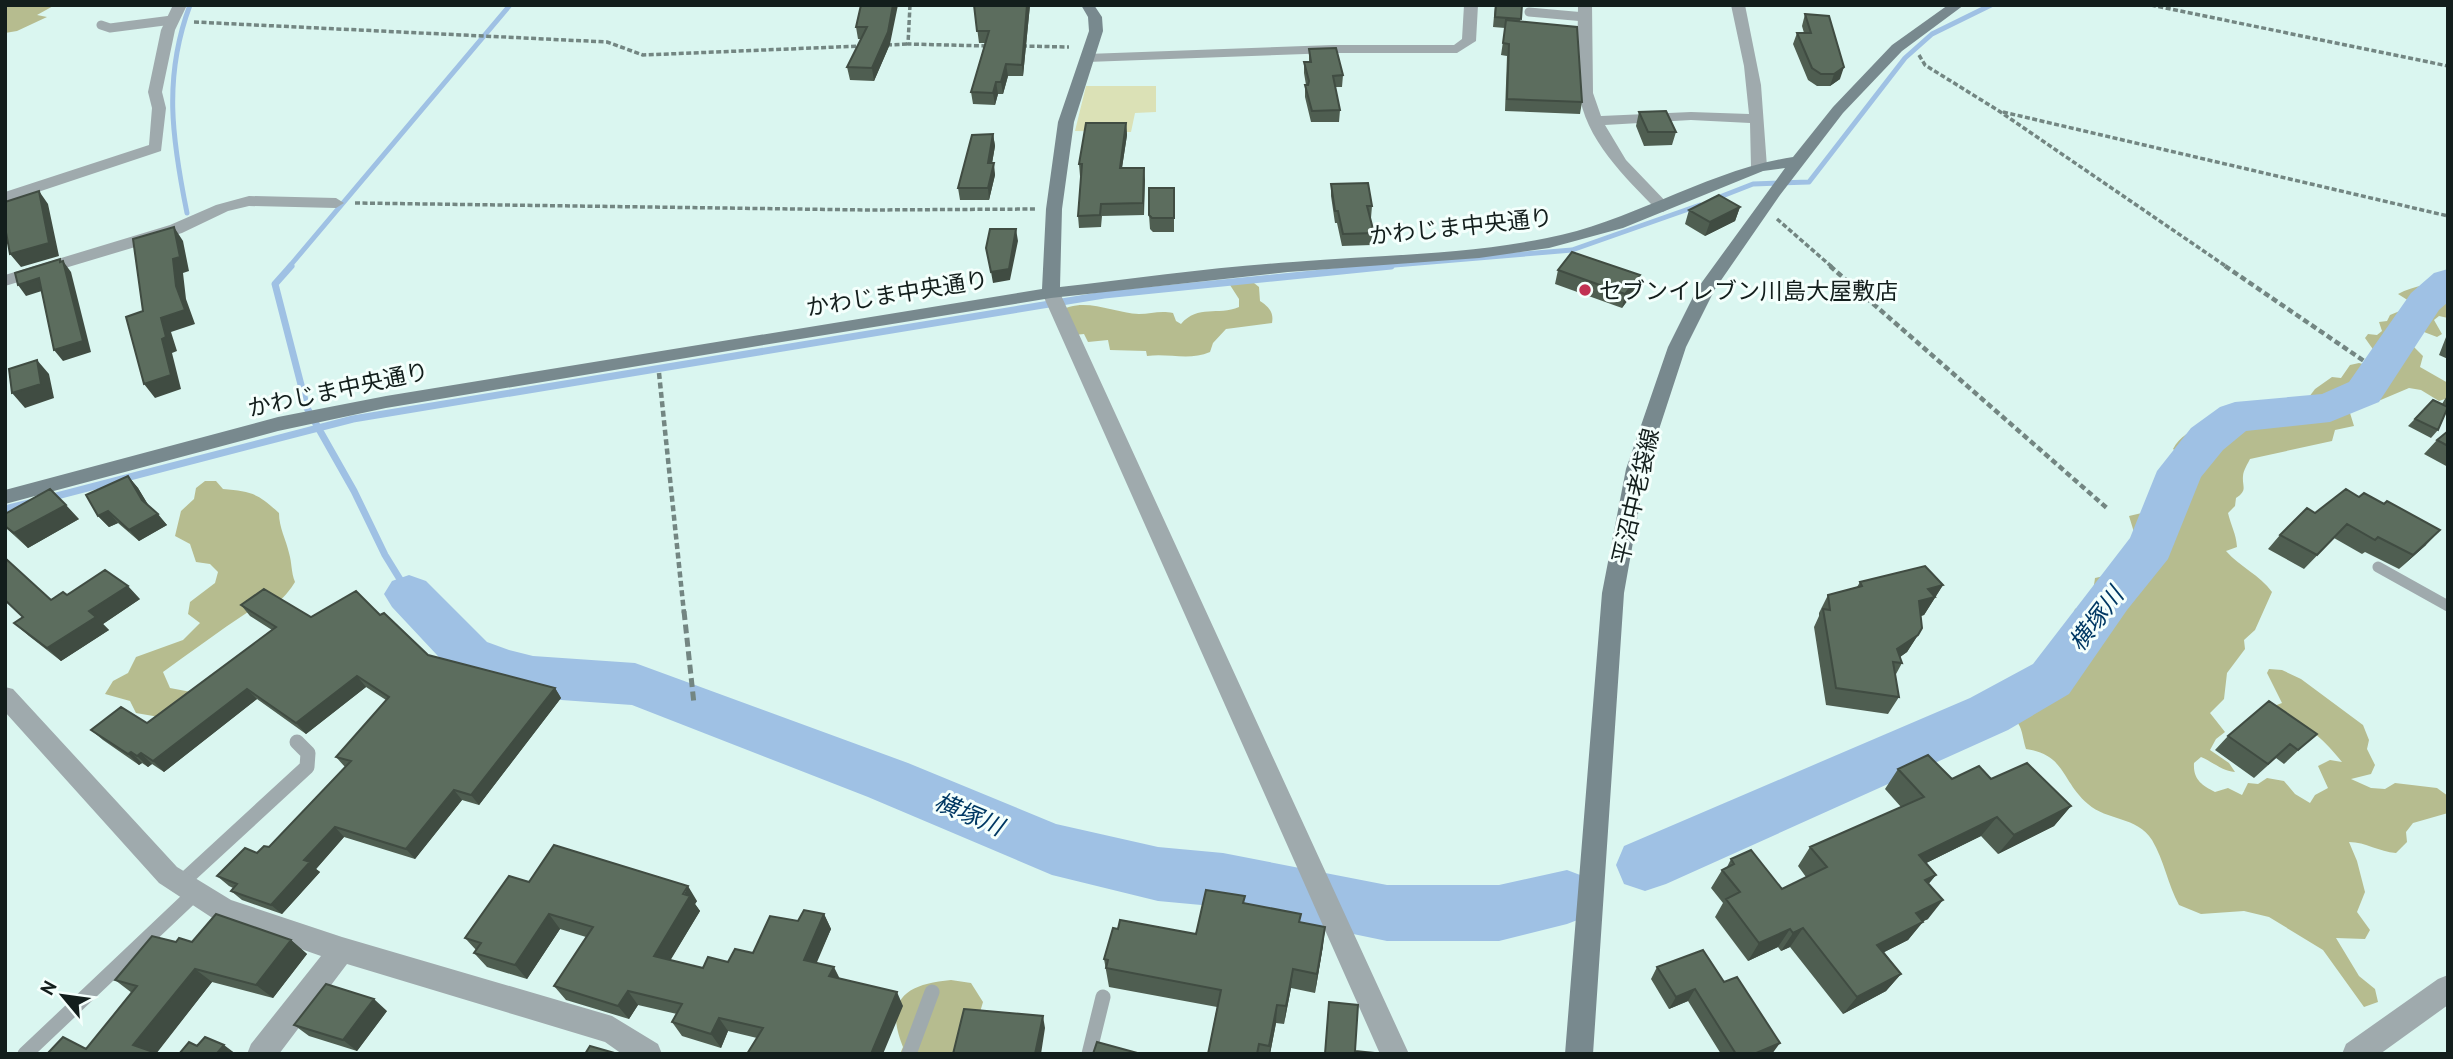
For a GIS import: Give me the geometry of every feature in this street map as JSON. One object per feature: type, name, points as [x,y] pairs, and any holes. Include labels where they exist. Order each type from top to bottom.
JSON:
[{"type":"street","points":[[5,198],[156,148],[159,108],[155,92],[163,48],[180,5]]},
{"type":"street","points":[[1087,5],[1095,17],[1096,31],[1066,122],[1054,209],[1051,293],[1395,1054]]},
{"type":"street","points":[[1089,53],[1457,49],[1469,41],[1471,5]]},
{"type":"street","points":[[1738,5],[1752,63],[1758,119],[1759,167]]},
{"type":"street","name":"平沼中老袋線","points":[[1579,1054],[1613,593],[1636,469],[1682,337],[1706,289],[1763,207],[1838,110],[1881,64],[1930,22],[1958,5]]},
{"type":"street","points":[[1585,11],[1586,93],[1595,121],[1620,163],[1662,207]]},
{"type":"street","points":[[1595,121],[1691,116],[1758,119]]},
{"type":"street","name":"かわじま中央通り","points":[[5,497],[278,424],[386,401],[1051,293],[1288,267],[1519,248],[1579,236],[1662,207],[1759,167],[1797,161]]},
{"type":"street","points":[[5,281],[176,229],[210,213],[249,201],[337,202]]},
{"type":"street","points":[[5,696],[168,876],[223,910],[342,950],[612,1030],[648,1054]]},
{"type":"street","points":[[261,1054],[342,950]]},
{"type":"street","points":[[2356,1054],[2448,988]]},
{"type":"lane","points":[[1529,12],[1585,11]]},
{"type":"lane","points":[[101,25],[110,29],[172,20]]},
{"type":"lane","points":[[2378,567],[2448,606]]},
{"type":"lane","points":[[25,1054],[307,767],[309,753],[297,743]]},
{"type":"lane","points":[[909,1054],[932,992]]},
{"type":"lane","points":[[1089,1054],[1103,997]]},
{"type":"path","points":[[908,44],[910,5]]},
{"type":"path","points":[[2151,5],[2448,66]]},
{"type":"path","points":[[172,20],[607,41],[643,55],[867,46]]},
{"type":"path","points":[[880,46],[998,46]]},
{"type":"path","points":[[1012,46],[1089,53]]},
{"type":"path","points":[[1921,56],[1925,65],[1999,111],[2364,361]]},
{"type":"path","points":[[1999,111],[2448,216]]},
{"type":"path","points":[[337,202],[869,210],[1054,209]]},
{"type":"path","points":[[1763,207],[2108,509]]},
{"type":"path","points":[[658,358],[694,704]]},
{"type":"green space","points":[[5,5],[55,5],[37,15],[47,17],[17,31],[5,33]]},
{"type":"green space","points":[[1086,86],[1156,86],[1156,112],[1135,113],[1131,132],[1075,131]]},
{"type":"green space","points":[[2448,275],[2448,318],[2439,316],[2434,320],[2442,334],[2437,337],[2424,332],[2416,338],[2413,346],[2423,356],[2420,367],[2448,383],[2448,398],[2439,401],[2421,390],[2409,388],[2350,413],[2354,426],[2335,430],[2332,441],[2250,459],[2243,474],[2243,490],[2228,513],[2237,547],[2226,551],[2272,592],[2255,630],[2244,640],[2245,649],[2227,673],[2224,699],[2210,713],[2225,732],[2216,739],[2210,750],[2229,763],[2235,772],[2201,757],[2194,763],[2199,781],[2215,792],[2228,788],[2242,795],[2248,783],[2258,784],[2267,778],[2284,781],[2295,794],[2310,803],[2315,795],[2328,788],[2318,766],[2330,760],[2342,762],[2315,734],[2281,717],[2274,706],[2282,703],[2267,673],[2269,669],[2282,670],[2301,679],[2363,725],[2369,740],[2367,749],[2375,765],[2371,774],[2351,779],[2371,788],[2385,789],[2395,783],[2437,788],[2448,796],[2448,813],[2413,823],[2406,832],[2407,842],[2396,853],[2349,842],[2365,892],[2357,912],[2370,930],[2365,939],[2336,938],[2359,976],[2375,989],[2378,1002],[2364,1007],[2323,950],[2269,917],[2244,911],[2201,914],[2179,905],[2156,848],[2146,832],[2088,804],[2056,763],[2039,752],[2026,749],[2018,724],[2006,716],[1999,701],[2006,696],[2025,699],[2017,682],[2037,661],[2062,643],[2075,609],[2090,597],[2095,578],[2113,574],[2116,559],[2132,553],[2137,542],[2129,516],[2146,512],[2157,504],[2158,481],[2164,473],[2187,472],[2194,465],[2173,449],[2179,441],[2193,430],[2216,422],[2229,413],[2276,410],[2309,397],[2332,377],[2341,378],[2350,365],[2359,363],[2371,366],[2377,362],[2377,355],[2365,338],[2368,334],[2377,335],[2382,331],[2379,322],[2387,321],[2390,315],[2407,308],[2409,301],[2398,294]]},
{"type":"green space","points":[[1254,283],[1259,287],[1260,301],[1270,310],[1272,323],[1226,329],[1213,343],[1210,352],[1202,355],[1147,356],[1146,351],[1110,350],[1108,340],[1088,342],[1084,334],[1074,335],[1057,313],[1077,305],[1139,314],[1168,312],[1173,313],[1176,321],[1181,324],[1194,314],[1239,307],[1239,299],[1230,285]]},
{"type":"green space","points":[[205,481],[216,481],[223,489],[254,495],[279,513],[295,582],[277,602],[248,612],[163,672],[170,688],[191,692],[159,717],[136,713],[130,701],[105,694],[113,681],[128,673],[136,657],[183,640],[200,623],[188,614],[190,602],[215,583],[218,572],[210,564],[196,562],[190,544],[175,536],[181,511],[194,499],[196,488]]},
{"type":"green space","points":[[951,980],[971,983],[983,1002],[975,1029],[954,1054],[900,1054],[903,1047],[896,1017],[903,997],[921,986]]},
{"type":"building","points":[[861,5],[893,5],[888,32],[872,68],[847,67],[867,27],[856,27]]},
{"type":"building","points":[[974,5],[1027,5],[1022,65],[1006,64],[1001,82],[996,82],[993,93],[971,92],[989,31],[977,31]]},
{"type":"building","points":[[1496,5],[1522,5],[1521,19],[1495,17]]},
{"type":"building","points":[[1805,14],[1829,16],[1844,67],[1834,74],[1821,74],[1812,68],[1797,33],[1811,33]]},
{"type":"building","points":[[1506,20],[1577,27],[1582,102],[1507,99],[1509,44],[1503,43]]},
{"type":"building","points":[[1336,48],[1343,75],[1333,76],[1340,110],[1312,111],[1305,85],[1308,85],[1309,81],[1304,62],[1311,62],[1309,49]]},
{"type":"building","points":[[1666,111],[1676,132],[1648,132],[1639,112]]},
{"type":"building","points":[[1086,123],[1126,123],[1120,168],[1144,168],[1143,203],[1101,204],[1100,215],[1078,216],[1082,164],[1079,164]]},
{"type":"building","points":[[993,134],[988,163],[994,163],[988,188],[958,188],[972,135]]},
{"type":"building","points":[[1368,183],[1372,206],[1367,206],[1374,233],[1343,234],[1338,211],[1335,211],[1331,184]]},
{"type":"building","points":[[1149,188],[1174,188],[1174,218],[1152,218],[1149,215]]},
{"type":"building","points":[[39,191],[49,243],[10,254],[5,227],[5,202]]},
{"type":"building","points":[[1719,195],[1740,207],[1710,222],[1689,210]]},
{"type":"building","points":[[174,227],[180,257],[173,259],[176,286],[185,310],[161,318],[166,337],[162,339],[171,375],[144,384],[126,317],[143,311],[133,239]]},
{"type":"building","points":[[990,229],[1016,229],[1009,269],[991,272],[986,248]]},
{"type":"building","points":[[1572,252],[1640,275],[1625,294],[1558,270]]},
{"type":"building","points":[[60,259],[60,262],[63,261],[83,341],[54,350],[39,278],[18,285],[15,273]]},
{"type":"building","points":[[37,360],[41,384],[12,393],[9,369]]},
{"type":"building","points":[[2433,400],[2448,407],[2438,430],[2415,419]]},
{"type":"building","points":[[2448,431],[2448,446],[2437,440]]},
{"type":"building","points":[[128,476],[142,500],[158,514],[129,530],[108,511],[98,516],[86,495]]},
{"type":"building","points":[[50,489],[66,505],[14,533],[5,526],[5,514]]},
{"type":"building","points":[[2346,489],[2359,497],[2364,493],[2384,504],[2387,501],[2440,530],[2413,555],[2378,537],[2375,540],[2347,524],[2317,555],[2280,535],[2307,508],[2315,513]]},
{"type":"building","points":[[5,558],[51,600],[63,592],[67,595],[105,570],[128,586],[89,611],[96,617],[47,648],[14,623],[23,617],[5,600]]},
{"type":"building","points":[[1925,566],[1943,585],[1928,589],[1935,597],[1919,601],[1922,628],[1918,635],[1897,649],[1902,663],[1893,662],[1899,697],[1836,688],[1823,609],[1830,610],[1828,595],[1862,586],[1860,582]]},
{"type":"building","points":[[264,589],[311,617],[356,591],[380,615],[384,613],[428,655],[555,688],[471,795],[454,790],[406,849],[335,827],[304,860],[310,862],[271,905],[231,891],[237,884],[217,876],[245,848],[257,853],[264,846],[269,847],[351,761],[336,757],[389,697],[357,676],[296,723],[247,689],[153,761],[141,753],[137,756],[131,752],[128,754],[91,730],[121,707],[147,723],[276,627],[241,605]]},
{"type":"building","points":[[2269,701],[2317,734],[2298,750],[2290,744],[2268,764],[2228,736]]},
{"type":"building","points":[[1928,755],[1952,779],[1979,766],[1991,779],[2027,763],[2071,806],[2014,835],[1997,817],[1919,855],[1936,875],[1925,880],[1943,900],[1916,913],[1923,922],[1877,945],[1901,974],[1857,997],[1803,928],[1793,933],[1790,929],[1759,943],[1726,899],[1740,892],[1722,870],[1734,864],[1731,859],[1751,850],[1782,889],[1827,867],[1810,847],[1924,797],[1898,769]]},
{"type":"building","points":[[554,845],[688,886],[683,894],[690,896],[654,956],[703,968],[708,957],[728,962],[735,949],[753,953],[770,916],[798,921],[804,910],[824,914],[804,960],[834,967],[829,976],[897,992],[871,1054],[747,1054],[763,1028],[719,1018],[711,1034],[672,1022],[682,1004],[628,991],[618,1006],[554,986],[593,927],[549,914],[515,965],[474,953],[481,943],[465,938],[509,876],[529,882]]},
{"type":"building","points":[[1206,890],[1245,896],[1243,903],[1301,914],[1299,922],[1325,927],[1317,974],[1293,969],[1286,1006],[1277,1005],[1269,1046],[1259,1044],[1257,1054],[1208,1054],[1221,990],[1106,968],[1108,960],[1104,959],[1113,928],[1118,929],[1120,920],[1196,934]]},
{"type":"building","points":[[216,914],[291,940],[256,985],[195,969],[133,1045],[159,1054],[47,1054],[63,1037],[86,1049],[137,986],[115,980],[152,936],[176,942],[179,938],[192,942]]},
{"type":"building","points":[[1703,950],[1724,982],[1737,977],[1780,1043],[1754,1054],[1736,1054],[1695,989],[1676,997],[1657,967]]},
{"type":"building","points":[[326,984],[374,999],[343,1040],[294,1025]]},
{"type":"building","points":[[1329,1002],[1358,1005],[1355,1051],[1374,1054],[1325,1054]]},
{"type":"building","points":[[964,1009],[1043,1016],[1035,1054],[953,1054]]},
{"type":"building","points":[[205,1037],[224,1045],[218,1052],[223,1054],[179,1054],[189,1042],[197,1046]]},
{"type":"building","points":[[1097,1042],[1141,1054],[1093,1054]]},
{"type":"building","points":[[590,1046],[618,1054],[585,1054]]},
{"type":"waterway","points":[[187,213],[174,134],[173,83],[176,57],[190,5]]},
{"type":"waterway","points":[[289,267],[510,5]]},
{"type":"waterway","points":[[1712,200],[1753,184],[1809,182],[1905,58],[1932,34],[1991,5]]},
{"type":"waterway","points":[[1371,267],[1572,250],[1700,205]]},
{"type":"waterway","points":[[291,266],[275,284],[307,408],[318,428]]},
{"type":"waterway","points":[[318,428],[353,419],[1104,295],[1391,266]]},
{"type":"waterway","name":"横塚川","points":[[1645,865],[1989,714],[2051,679],[2110,597],[2151,546],[2180,471],[2207,439],[2235,417],[2330,408],[2364,392],[2425,302],[2448,281]]},
{"type":"waterway","points":[[49,498],[318,428]]},
{"type":"waterway","points":[[318,428],[354,491],[385,555],[409,594]]},
{"type":"waterway","points":[[5,509],[29,503]]},
{"type":"waterway","name":"横塚川","points":[[409,594],[469,656],[533,677],[635,684],[888,780],[1052,849],[1158,874],[1223,880],[1387,913],[1499,913],[1567,897]]},
{"type":"place","name":"セブンイレブン川島大屋敷店","points":[[1585,290]]}]
